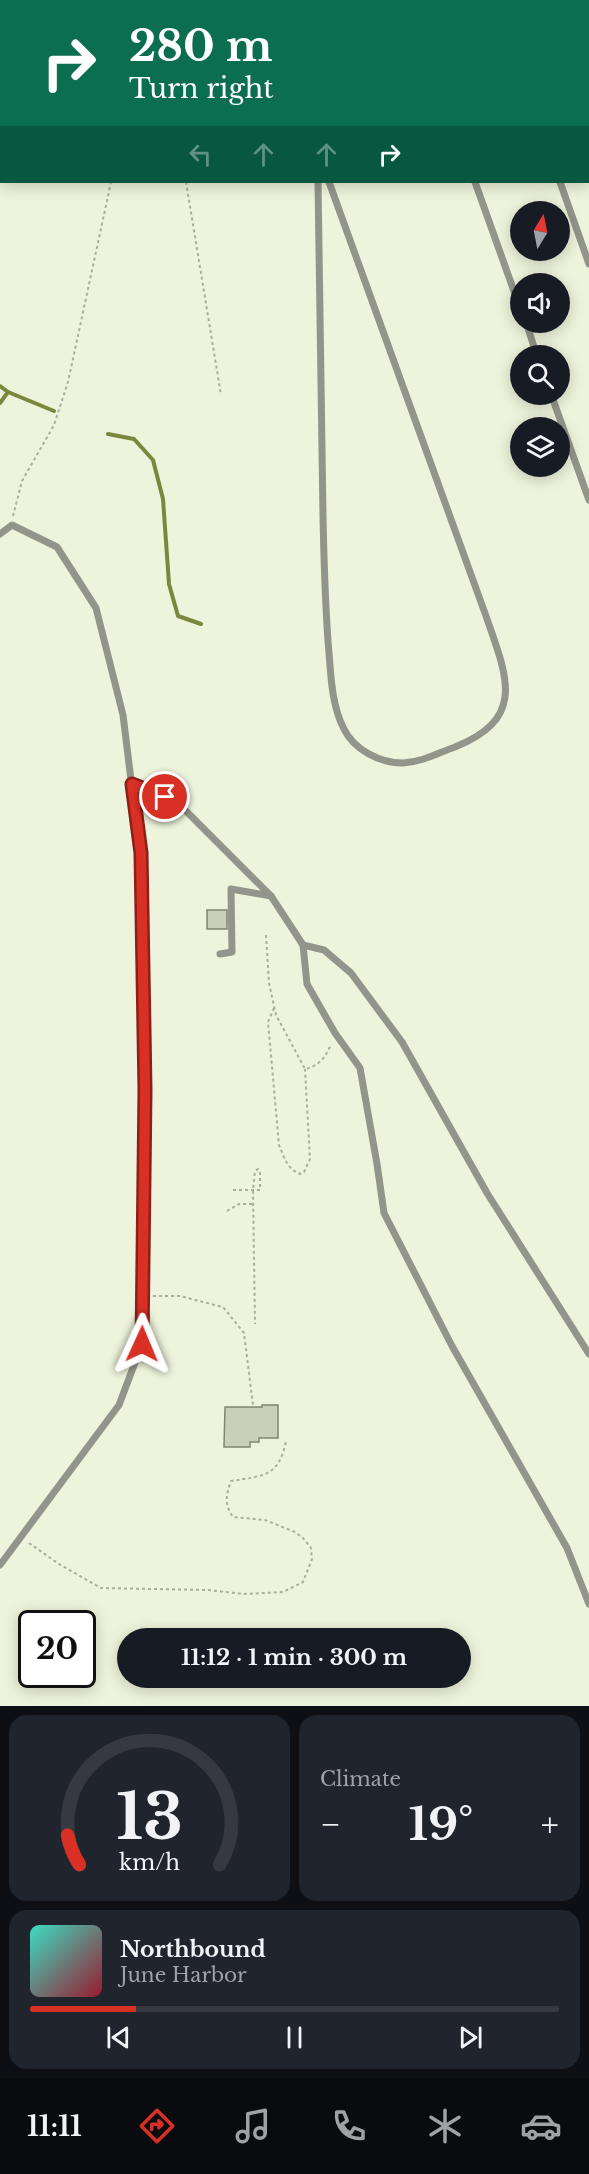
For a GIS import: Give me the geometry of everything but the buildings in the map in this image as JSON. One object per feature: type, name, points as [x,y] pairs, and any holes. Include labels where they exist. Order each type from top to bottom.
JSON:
[{"type":"lane","points":[[318,183],[325,605],[334,695],[338,716],[352,743],[383,760],[411,762],[429,758],[486,731],[503,708],[504,673],[486,616],[329,183]]},
{"type":"lane","points":[[475,183],[510,280]]},
{"type":"lane","points":[[560,183],[589,264]]},
{"type":"lane","points":[[555,405],[589,500]]},
{"type":"lane","points":[[0,534],[12,525],[57,547],[96,608],[123,715],[141,853],[145,1090],[142,1344],[118,1405],[0,1565]]},
{"type":"lane","points":[[132,784],[177,802],[270,896],[303,945],[307,984],[335,1034],[360,1068],[384,1213],[452,1346],[567,1548],[589,1604]]},
{"type":"lane","points":[[220,954],[232,952],[231,889],[270,896]]},
{"type":"lane","points":[[303,945],[324,950],[351,973],[402,1042],[487,1192],[589,1354]]},
{"type":"path","points":[[12,525],[22,481],[54,425],[68,382],[111,183]]},
{"type":"path","points":[[186,183],[220,395]]},
{"type":"path","points":[[266,935],[268,983],[276,1015],[305,1069],[310,1159],[304,1172],[300,1174],[294,1172],[286,1163],[279,1145],[268,1022],[274,1008]]},
{"type":"path","points":[[305,1069],[324,1059],[335,1034]]},
{"type":"path","points":[[233,1190],[253,1190],[260,1190],[260,1173],[256,1169],[253,1190],[255,1324]]},
{"type":"path","points":[[227,1211],[239,1204],[253,1204]]},
{"type":"path","points":[[142,1296],[180,1296],[224,1307],[244,1333],[253,1405]]},
{"type":"path","points":[[21,1537],[59,1564],[100,1588],[208,1590],[244,1594],[283,1592],[303,1582],[310,1566],[311,1548],[303,1538],[284,1527],[265,1520],[233,1517],[227,1508],[227,1495],[231,1481],[262,1476],[276,1467],[284,1453],[286,1441]]},
{"type":"waterway","points":[[0,386],[8,392],[54,411]]},
{"type":"waterway","points":[[0,403],[8,392]]},
{"type":"waterway","points":[[108,434],[134,439],[153,460],[163,499],[169,584],[178,616],[201,624]]},
{"type":"route","points":[[142,1344],[145,1090],[141,853],[132,784],[165,797]]}]
